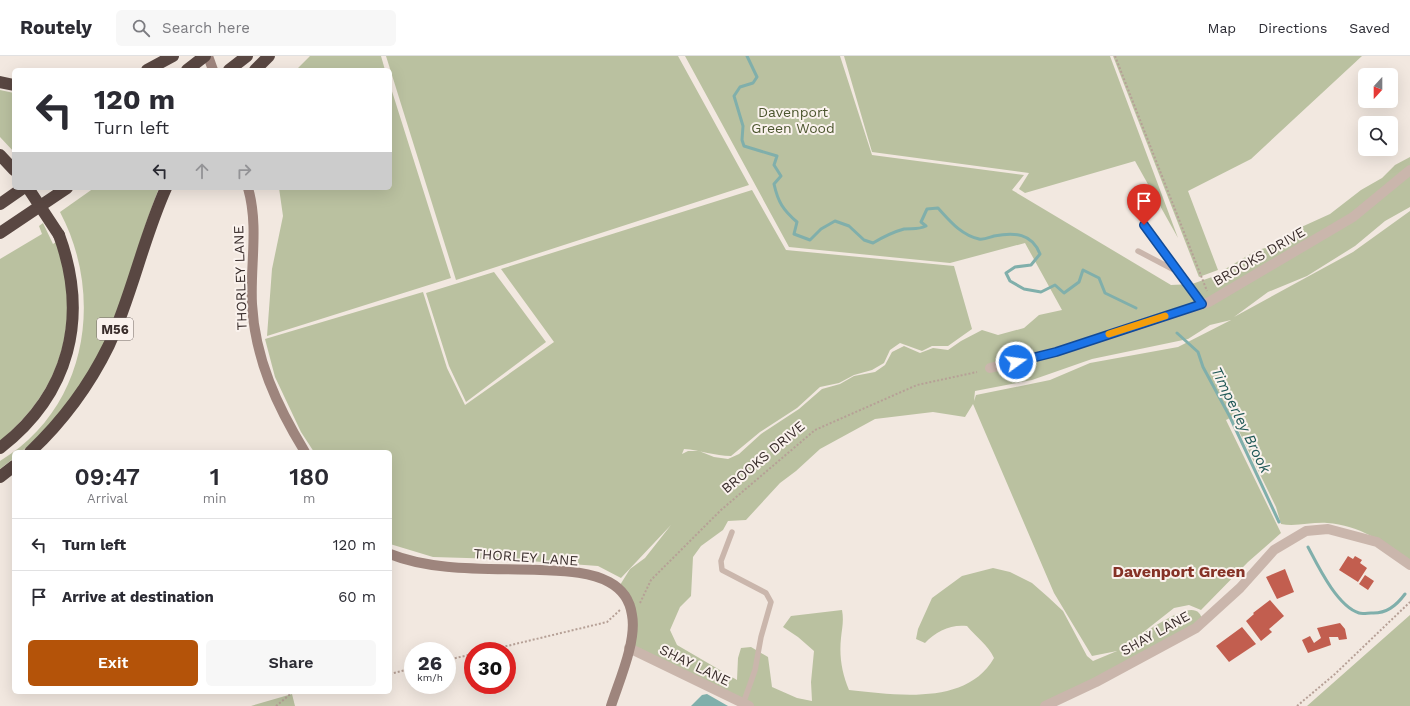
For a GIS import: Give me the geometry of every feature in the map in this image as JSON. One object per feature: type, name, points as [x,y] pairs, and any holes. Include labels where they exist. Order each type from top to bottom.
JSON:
[{"type":"highway","points":[[151,68],[173,56]]},
{"type":"highway","points":[[190,68],[205,56]]},
{"type":"highway","points":[[232,68],[247,56]]},
{"type":"highway","points":[[257,68],[269,56]]},
{"type":"highway","points":[[0,82],[12,85]]},
{"type":"highway","points":[[2,157],[12,168]]},
{"type":"highway","points":[[0,204],[20,190]]},
{"type":"highway","points":[[0,448],[27,424],[40,409],[57,380],[66,354],[73,314],[73,294],[66,254],[59,235],[29,190]]},
{"type":"highway","points":[[0,233],[64,190]]},
{"type":"highway","name":"M56","points":[[32,450],[65,416],[97,369],[120,317],[150,227],[165,190]]},
{"type":"highway","points":[[0,477],[12,468]]},
{"type":"street","points":[[208,56],[212,68]]},
{"type":"street","name":"BROOKS DRIVE","points":[[990,368],[1056,352],[1207,302],[1353,217],[1410,170]]},
{"type":"street","name":"THORLEY LANE","points":[[248,190],[254,230],[252,284],[254,330],[264,371],[273,394],[304,450]]},
{"type":"street","name":"SHAY LANE","points":[[1045,706],[1096,682],[1196,628],[1240,588],[1274,550],[1306,531],[1328,529],[1377,542],[1410,565]]},
{"type":"street","name":"THORLEY LANE","points":[[392,555],[403,559],[443,566],[572,572],[609,582],[620,590],[629,601],[633,617],[629,648],[611,706]]},
{"type":"street","name":"SHAY LANE","points":[[629,648],[745,705]]},
{"type":"lane","points":[[1144,225],[1180,274],[1207,302]]},
{"type":"lane","points":[[1138,251],[1180,274]]},
{"type":"lane","points":[[732,532],[721,561],[722,570],[766,592],[771,602],[760,637],[755,670],[745,705]]},
{"type":"path","points":[[1114,56],[1207,302]]},
{"type":"path","name":"BROOKS DRIVE","points":[[633,617],[651,580],[721,510],[815,430],[917,385],[977,372]]},
{"type":"path","points":[[516,644],[608,622],[629,601]]},
{"type":"path","points":[[1297,706],[1335,674],[1410,602]]},
{"type":"path","points":[[392,673],[404,670]]},
{"type":"path","points":[[276,706],[291,694]]},
{"type":"green space","points":[[310,56],[381,56],[384,68],[298,68]]},
{"type":"green space","points":[[386,56],[678,56],[749,185],[456,280],[392,75],[392,68],[390,68]]},
{"type":"green space","name":"Davenport Green Wood","points":[[685,56],[840,56],[872,155],[1024,175],[1012,190],[1171,285],[1192,284],[1212,277],[1257,250],[1283,244],[1297,229],[1330,214],[1361,190],[1382,178],[1395,165],[1410,157],[1410,207],[1385,221],[1355,246],[1307,276],[1268,292],[1234,317],[1353,252],[1410,211],[1410,560],[1381,541],[1350,527],[1327,523],[1292,525],[1281,524],[1276,507],[1232,417],[1226,420],[1281,533],[1248,562],[1201,610],[1189,605],[1174,608],[1141,634],[1170,617],[1187,611],[1194,610],[1199,613],[1203,622],[1045,706],[749,706],[629,648],[632,633],[620,585],[630,569],[645,558],[671,525],[621,578],[598,566],[500,559],[433,557],[392,545],[392,450],[313,450],[301,432],[275,377],[265,339],[423,292],[447,368],[465,405],[554,342],[501,269],[752,190],[786,250],[954,266],[972,329],[948,346],[932,346],[922,351],[900,343],[890,350],[884,363],[872,370],[854,375],[839,383],[820,387],[797,408],[760,432],[731,456],[700,451],[714,457],[728,459],[739,454],[761,434],[799,409],[822,389],[840,384],[854,376],[875,372],[885,365],[892,352],[904,346],[920,353],[933,348],[948,350],[982,330],[998,335],[1024,328],[1039,315],[1062,310],[1025,243],[950,263],[789,247]],"holes":[[[1231,320],[1178,347],[1090,363],[1050,380],[976,395],[974,401],[975,391],[1032,380],[1092,359],[1188,339],[1210,325]],[[973,404],[1054,593],[1092,656],[1117,651],[1093,661],[1087,656],[1063,611],[1048,597],[1032,583],[1010,572],[993,568],[962,576],[932,598],[918,629],[916,639],[925,643],[944,629],[955,626],[967,626],[985,645],[994,658],[982,673],[967,684],[949,691],[929,694],[908,695],[849,690],[843,671],[841,658],[840,645],[843,621],[842,610],[791,616],[783,627],[798,637],[814,651],[811,682],[812,701],[797,698],[772,687],[768,657],[751,647],[741,648],[738,658],[737,680],[677,645],[670,630],[680,607],[691,596],[693,557],[701,546],[723,530],[728,521],[746,520],[780,483],[796,471],[820,449],[875,419],[933,412],[965,417]],[[684,449],[698,451],[688,451],[682,454]]]},
{"type":"green space","points":[[844,56],[1110,56],[1178,238],[1135,161],[1025,193],[1019,189],[1029,173],[872,152]]},
{"type":"green space","points":[[1113,56],[1362,56],[1251,159],[1188,191],[1218,270],[1199,277]]},
{"type":"green space","points":[[0,90],[12,93],[12,150],[0,137]]},
{"type":"green space","points":[[392,91],[451,278],[267,336],[272,269],[283,216],[279,190],[392,190]]},
{"type":"green space","points":[[91,190],[158,190],[111,327],[95,362],[74,395],[49,425],[23,450],[14,450],[29,439],[52,412],[69,382],[80,349],[84,314],[82,279],[74,245],[60,212]]},
{"type":"green space","points":[[43,223],[53,244],[56,242],[63,262],[67,281],[68,306],[62,350],[55,370],[33,407],[0,441],[0,259],[42,234],[39,226]]},
{"type":"green space","points":[[494,272],[546,342],[466,402],[449,366],[426,293]]},
{"type":"green space","points":[[12,452],[12,460],[0,469],[0,461]]},
{"type":"green space","points":[[1410,615],[1410,706],[1307,706]]},
{"type":"green space","points":[[292,694],[295,706],[251,706]]},
{"type":"water","points":[[707,694],[728,706],[691,706],[702,695]]},
{"type":"building","points":[[1348,556],[1353,559],[1355,556],[1362,560],[1360,563],[1367,568],[1358,582],[1339,570]]},
{"type":"building","points":[[1285,569],[1294,592],[1277,599],[1266,577]]},
{"type":"building","points":[[1365,575],[1374,581],[1368,590],[1359,584]]},
{"type":"building","points":[[1270,600],[1284,616],[1269,629],[1272,632],[1261,641],[1246,621],[1254,614],[1253,613]]},
{"type":"building","points":[[1340,623],[1345,629],[1347,639],[1339,640],[1338,637],[1329,637],[1331,645],[1308,653],[1302,640],[1310,636],[1314,643],[1321,638],[1317,628]]},
{"type":"building","points":[[1242,627],[1256,644],[1229,662],[1216,646]]},
{"type":"waterway","name":"Timperley Brook","points":[[747,56],[757,77],[753,83],[740,87],[734,96],[743,126],[742,140],[744,146],[777,156],[774,165],[781,176],[774,184],[777,196],[782,205],[788,214],[797,222],[794,234],[810,240],[821,229],[835,221],[849,226],[864,240],[873,243],[900,230],[926,226],[921,222],[927,209],[938,208],[956,227],[973,237],[983,239],[994,236],[1015,234],[1027,238],[1032,242],[1037,247],[1040,254],[1031,265],[1015,267],[1006,273],[1010,281],[1024,289],[1041,292],[1055,285],[1064,293],[1079,282],[1083,270],[1099,278],[1105,293],[1136,308]]},
{"type":"waterway","name":"Timperley Brook","points":[[1177,333],[1198,352],[1203,367],[1230,417],[1279,522]]},
{"type":"waterway","name":"Timperley Brook","points":[[1308,547],[1336,594],[1351,609],[1359,613],[1376,613],[1386,611],[1394,606],[1405,594]]},
{"type":"slow traffic","points":[[1109,334],[1165,316]]},
{"type":"district","name":"Davenport Green","points":[[1179,571]]},
{"type":"route","points":[[1016,362],[1056,352],[1202,304],[1144,225]]}]
